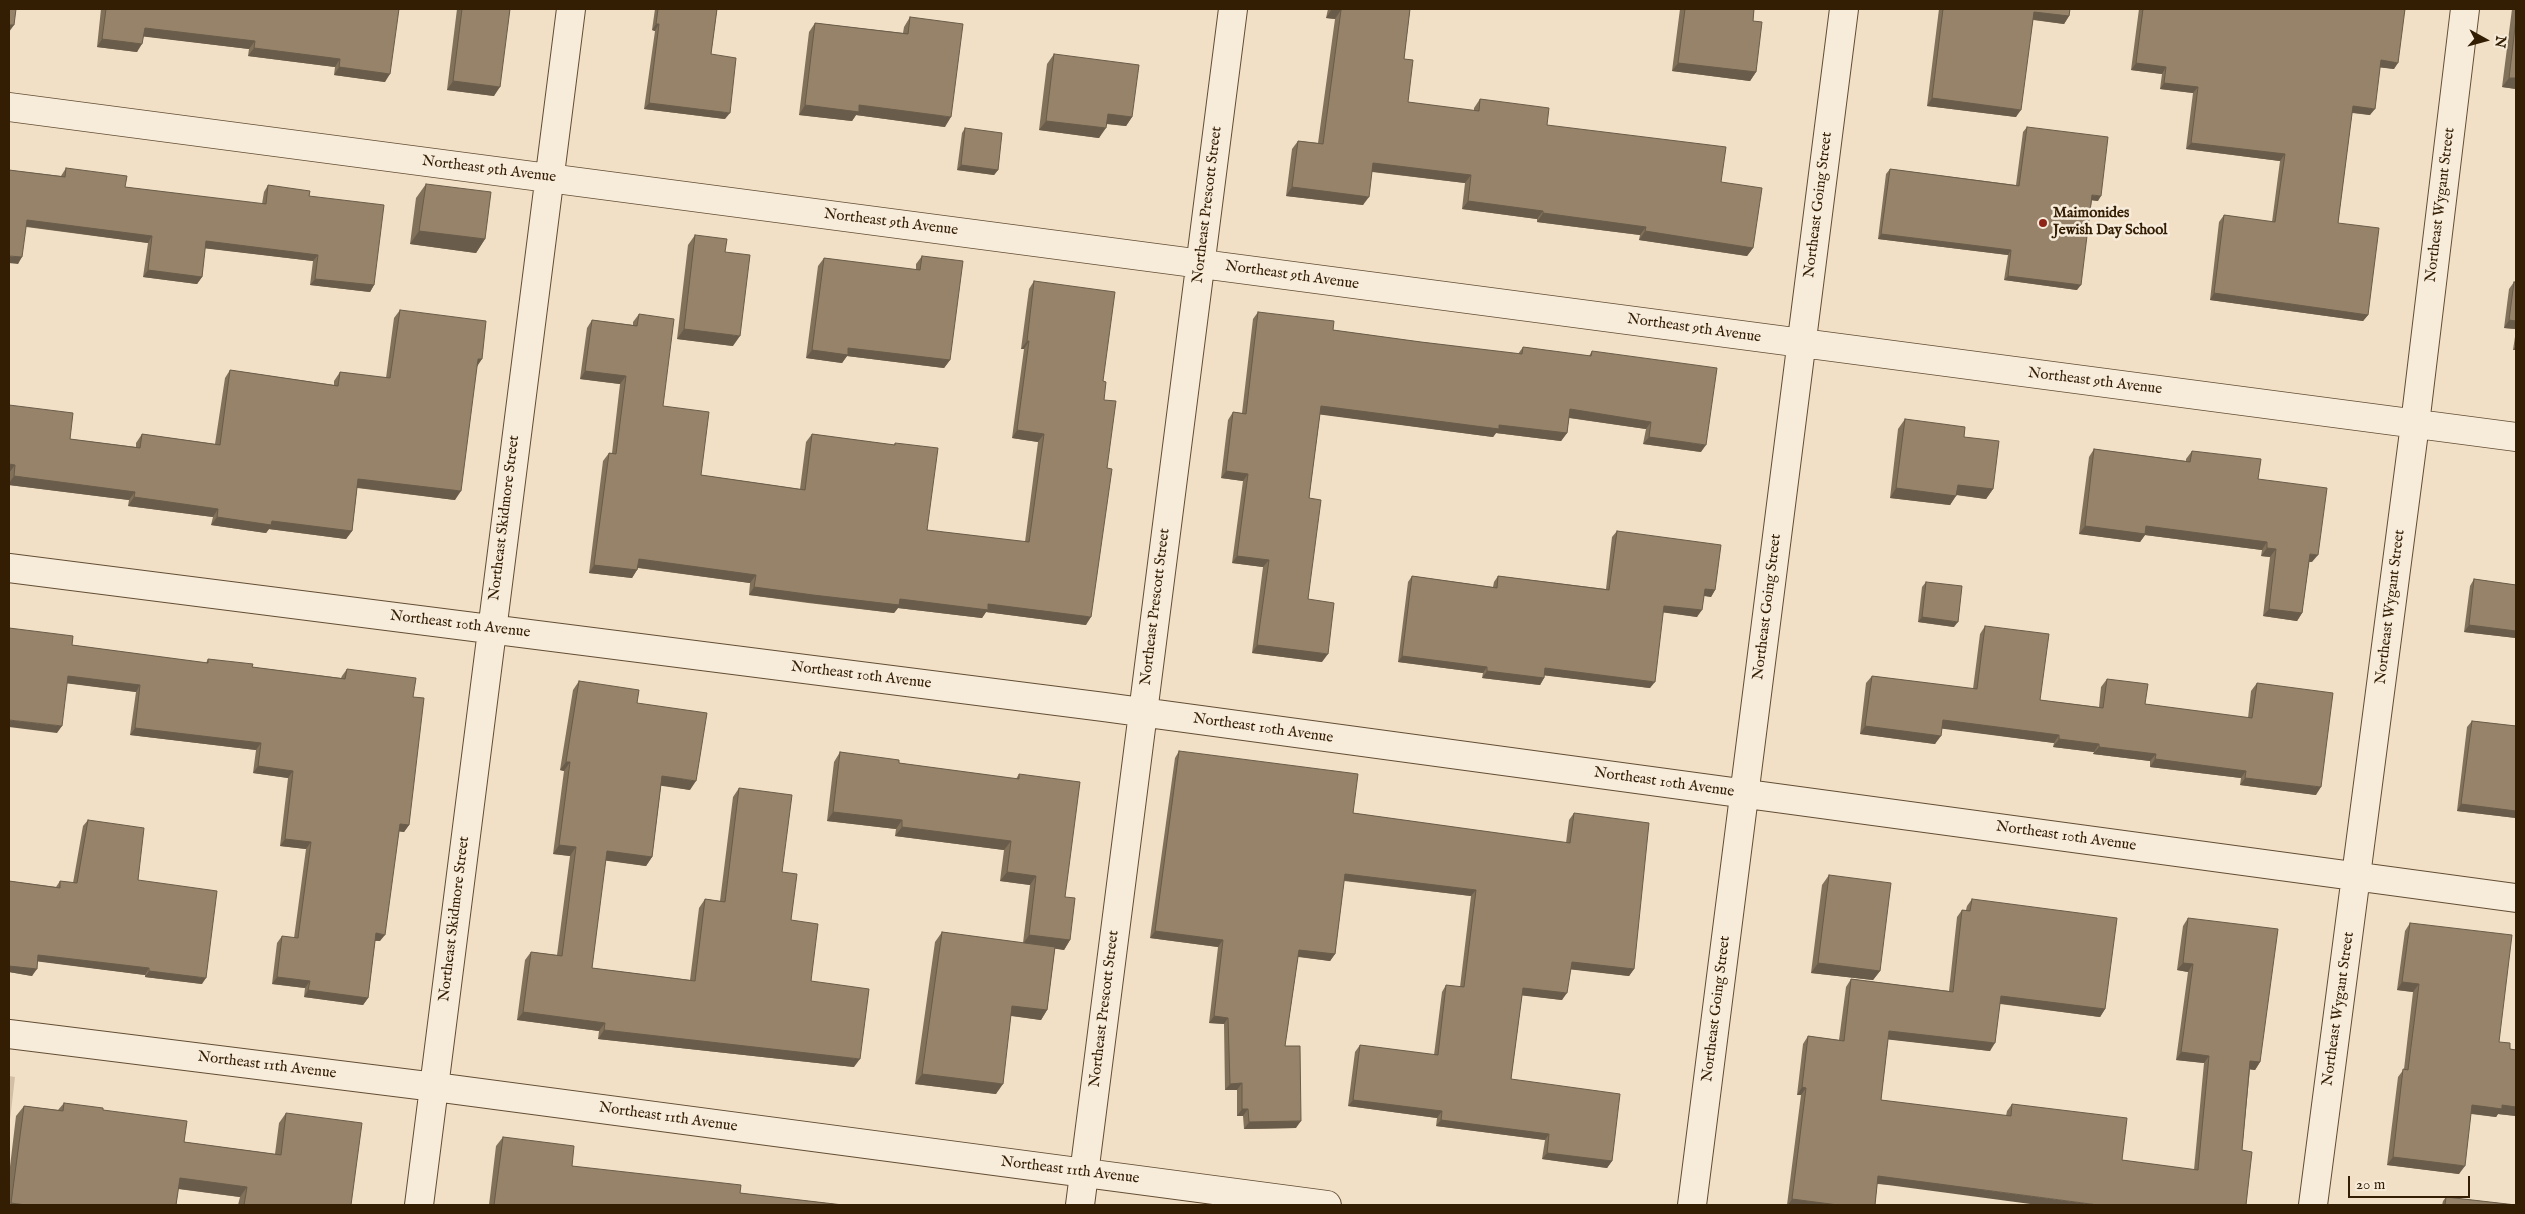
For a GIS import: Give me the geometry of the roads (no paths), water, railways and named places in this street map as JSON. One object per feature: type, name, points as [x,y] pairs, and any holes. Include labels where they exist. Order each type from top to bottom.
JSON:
[{"type":"street","name":"Northeast Skidmore Street","points":[[419,1205],[548,178],[571,9]]},
{"type":"street","name":"Northeast Prescott Street","points":[[1080,1205],[1233,9]]},
{"type":"street","name":"Northeast Going Street","points":[[1692,1205],[1844,9]]},
{"type":"street","name":"Northeast Wygant Street","points":[[2313,1205],[2466,9]]},
{"type":"street","name":"Northeast 9th Avenue","points":[[9,107],[2516,437]]},
{"type":"street","name":"Northeast 10th Avenue","points":[[9,568],[1143,713],[2516,898]]},
{"type":"street","name":"Northeast 11th Avenue","points":[[9,1034],[435,1087],[1327,1205]]},
{"type":"place","name":"Maimonides Jewish Day School","points":[[2043,223]]}]
